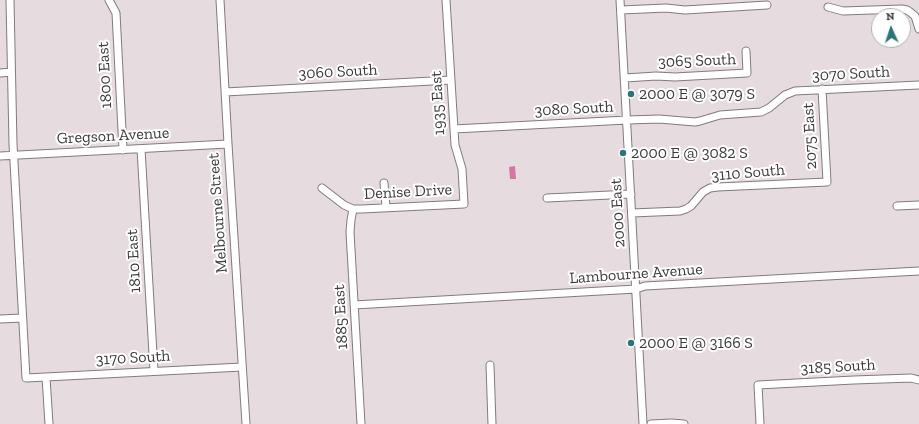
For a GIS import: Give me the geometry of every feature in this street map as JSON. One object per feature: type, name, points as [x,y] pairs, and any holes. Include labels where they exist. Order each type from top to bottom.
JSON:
[{"type":"street","points":[[0,319],[22,318],[14,156],[10,0]]},
{"type":"street","name":"1800 East","points":[[109,0],[116,13],[123,150]]},
{"type":"street","name":"Melbourne Street","points":[[220,0],[246,424]]},
{"type":"street","name":"1935 East","points":[[446,0],[455,145],[462,169],[464,204]]},
{"type":"street","name":"2000 East","points":[[620,0],[643,424]]},
{"type":"street","points":[[621,10],[666,8],[685,10],[767,5]]},
{"type":"street","points":[[828,7],[843,11],[907,10],[915,16],[919,28]]},
{"type":"street","name":"3065 South","points":[[625,78],[747,73],[746,51]]},
{"type":"street","points":[[0,73],[11,72]]},
{"type":"street","name":"3060 South","points":[[225,92],[451,80]]},
{"type":"street","name":"3070 South","points":[[785,95],[795,91],[919,85]]},
{"type":"street","name":"2075 East","points":[[822,89],[827,182]]},
{"type":"street","name":"3080 South","points":[[454,129],[627,120],[669,119],[700,122],[720,115],[761,112],[769,108],[785,95]]},
{"type":"street","name":"Gregson Avenue","points":[[0,156],[228,144]]},
{"type":"street","name":"1810 East","points":[[141,149],[154,371]]},
{"type":"street","name":"3110 South","points":[[632,213],[680,211],[691,206],[703,192],[710,188],[827,182]]},
{"type":"street","points":[[384,183],[386,208]]},
{"type":"street","points":[[322,188],[344,205],[353,209]]},
{"type":"street","points":[[547,198],[631,194]]},
{"type":"street","name":"Denise Drive","points":[[353,209],[464,204]]},
{"type":"street","points":[[897,206],[919,205]]},
{"type":"street","name":"1885 East","points":[[353,209],[350,232],[360,424]]},
{"type":"street","name":"Lambourne Avenue","points":[[354,305],[636,289],[645,286],[919,271]]},
{"type":"street","name":"3170 South","points":[[22,318],[26,378],[242,367]]},
{"type":"street","points":[[490,365],[492,424]]},
{"type":"street","points":[[46,377],[49,424]]},
{"type":"street","name":"3185 South","points":[[760,424],[758,385],[911,378],[919,380]]},
{"type":"street","points":[[651,424],[684,424]]},
{"type":"shaded area","points":[[515,166],[516,179],[510,179],[509,167]]},
{"type":"place","name":"2000 E @ 3079 S","points":[[631,94]]},
{"type":"place","name":"2000 E @ 3082 S","points":[[623,153]]},
{"type":"place","name":"2000 E @ 3166 S","points":[[631,343]]}]
